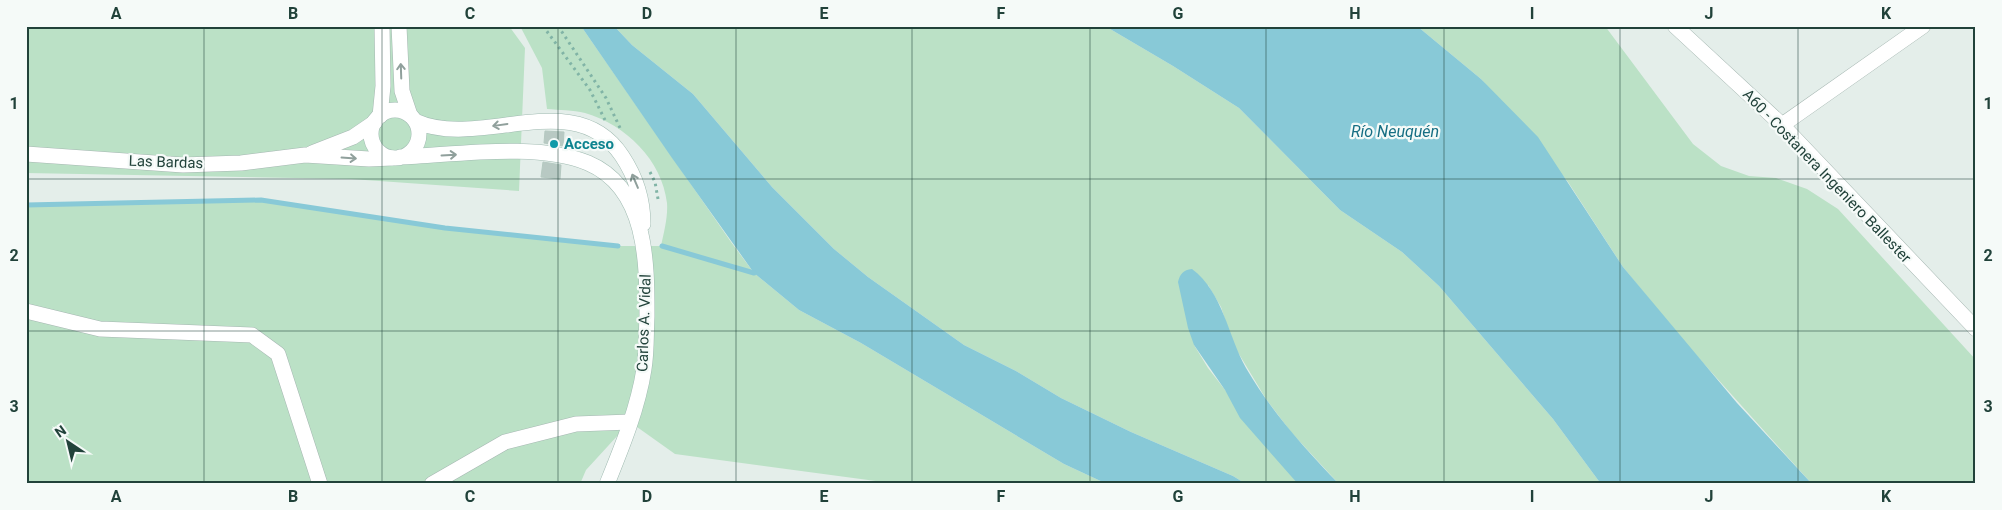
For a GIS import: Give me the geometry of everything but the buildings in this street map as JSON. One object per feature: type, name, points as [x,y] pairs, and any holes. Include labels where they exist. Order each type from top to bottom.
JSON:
[{"type":"street","points":[[382,26],[383,86],[378,119],[372,137],[374,145],[379,151],[396,158],[407,155],[417,143],[419,128],[413,118],[401,84],[399,26]]},
{"type":"street","name":"A60 - Costanera Ingeniero Ballester","points":[[1674,26],[1782,125],[1976,329]]},
{"type":"street","points":[[1782,125],[1923,26]]},
{"type":"street","name":"Las Bardas","points":[[305,155],[353,137],[378,119],[395,110],[437,128],[456,130],[524,122],[568,122],[592,128],[617,138]]},
{"type":"street","points":[[617,138],[638,188],[643,211],[644,246]]},
{"type":"street","name":"Las Bardas","points":[[26,154],[184,164],[241,162],[305,155],[369,159],[510,152],[554,155],[578,160],[599,169],[621,190],[636,218],[644,246]]},
{"type":"street","name":"Carlos A. Vidal","points":[[607,484],[640,389],[645,358],[647,284],[644,246]]},
{"type":"street","points":[[26,311],[100,329],[252,335],[278,354],[320,484]]},
{"type":"street","points":[[432,484],[505,442],[576,424],[630,422]]},
{"type":"path","points":[[543,26],[590,90],[617,138]]},
{"type":"path","points":[[558,26],[606,98],[617,138]]},
{"type":"green space","points":[[26,26],[509,26],[525,48],[519,191],[351,179],[26,173]]},
{"type":"green space","points":[[520,26],[581,26],[754,273],[799,310],[861,343],[1064,464],[1107,484],[898,484],[675,454],[630,422],[586,470],[580,484],[26,484],[26,205],[261,200],[445,228],[618,246],[661,246],[667,203],[664,187],[650,159],[628,135],[600,119],[580,112],[547,109],[542,68]]},
{"type":"green space","points":[[614,26],[1105,26],[1239,108],[1340,210],[1402,252],[1439,286],[1553,419],[1601,484],[1339,484],[1291,432],[1266,399],[1233,344],[1221,307],[1208,285],[1194,345],[1208,368],[1298,484],[1246,484],[1233,476],[1131,432],[1061,398],[1016,371],[964,345],[868,277],[834,249],[772,187],[693,94],[632,45]]},
{"type":"green space","points":[[1417,26],[1605,26],[1693,144],[1721,166],[1749,176],[1776,178],[1807,189],[1838,209],[1976,360],[1976,484],[1812,484],[1679,336],[1623,267],[1568,182],[1481,79]]},
{"type":"water","points":[[581,26],[614,26],[632,45],[693,94],[772,187],[834,249],[868,277],[964,345],[1016,371],[1061,398],[1131,432],[1233,476],[1246,484],[1107,484],[1064,464],[861,343],[799,310],[754,273]]},
{"type":"water","name":"Río Neuquén","points":[[1105,26],[1417,26],[1481,79],[1538,137],[1623,267],[1737,403],[1812,484],[1601,484],[1553,419],[1439,286],[1402,252],[1340,210],[1239,108]]},
{"type":"water","points":[[1192,269],[1211,290],[1218,302],[1240,356],[1266,399],[1301,443],[1339,484],[1298,484],[1240,418],[1225,390],[1194,345],[1188,328],[1178,282],[1182,273]]},
{"type":"waterway","points":[[26,205],[261,200],[445,228],[618,246]]},
{"type":"waterway","points":[[662,246],[754,273]]},
{"type":"place","name":"Acceso","points":[[554,144]]}]
